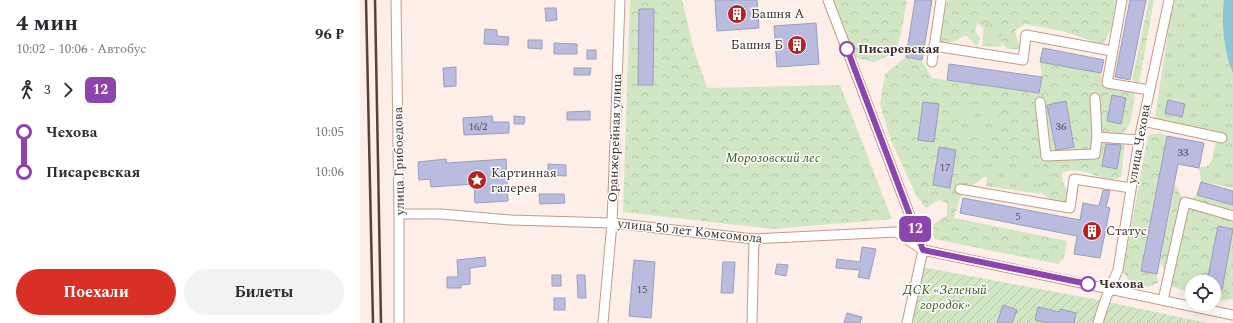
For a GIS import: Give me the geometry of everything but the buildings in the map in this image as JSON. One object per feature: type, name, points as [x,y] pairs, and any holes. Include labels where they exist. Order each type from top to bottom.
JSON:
[{"type":"street","name":"улица Грибоедова","points":[[396,0],[399,323]]},
{"type":"street","name":"Оранжерейная улица","points":[[603,323],[612,223],[620,0]]},
{"type":"street","points":[[828,0],[923,250],[906,323]]},
{"type":"street","points":[[932,62],[941,0]]},
{"type":"street","points":[[1122,0],[1107,83],[1149,90]]},
{"type":"street","name":"улица Чехова","points":[[1098,323],[1105,300],[1118,270],[1139,140],[1169,0]]},
{"type":"street","points":[[934,46],[1023,60],[1026,35],[1112,51]]},
{"type":"street","points":[[1040,102],[1046,156],[1095,154],[1097,137],[1095,98]]},
{"type":"street","points":[[1143,122],[1222,138]]},
{"type":"street","points":[[1097,137],[1139,140]]},
{"type":"street","points":[[960,189],[1070,208],[1074,179],[1131,188]]},
{"type":"street","points":[[1163,300],[1185,202],[1233,216]]},
{"type":"street","name":"улица 50 лет Комсомола","points":[[399,214],[441,214],[511,220],[612,223],[754,240],[896,232],[923,250],[1233,315]]},
{"type":"street","points":[[752,323],[754,240]]},
{"type":"green space","name":"Морозовский лес","points":[[630,0],[682,0],[693,47],[707,88],[840,85],[892,219],[772,229],[623,212]]},
{"type":"green space","points":[[833,0],[907,0],[896,52],[874,62],[855,58]]},
{"type":"green space","points":[[948,0],[1116,0],[1111,29],[1103,45],[1066,32],[1025,24],[1015,31],[1020,49],[1008,49],[998,39],[977,23],[975,31],[980,38],[977,47],[966,35],[953,42],[940,42],[943,12]]},
{"type":"green space","points":[[1149,0],[1154,0],[1139,84],[1134,83],[1132,80]]},
{"type":"green space","points":[[1173,0],[1233,0],[1233,188],[1207,182],[1217,137],[1154,124]]},
{"type":"green space","points":[[984,23],[1002,24],[1001,47],[982,46]]},
{"type":"green space","points":[[906,57],[922,60],[932,78],[1039,93],[1042,77],[1040,62],[1101,73],[1103,88],[1133,90],[1135,95],[1130,123],[1123,134],[1125,141],[1121,177],[1110,179],[1081,171],[1063,172],[1062,176],[1064,184],[1075,199],[1065,206],[1047,197],[1019,176],[1001,173],[984,177],[960,198],[954,218],[1067,241],[1064,258],[1058,264],[934,239],[931,226],[947,215],[947,203],[939,200],[926,208],[916,195],[890,138],[880,104],[885,74]]},
{"type":"green space","points":[[961,107],[1001,111],[998,136],[959,132]]},
{"type":"green space","points":[[1160,133],[1167,136],[1141,271],[1157,274],[1158,283],[1147,287],[1129,280],[1123,272],[1148,135]]},
{"type":"green space","points":[[1217,157],[1233,187],[1201,182],[1199,168],[1207,166]]},
{"type":"green space","points":[[989,158],[1044,166],[1040,194],[986,186]]},
{"type":"green space","points":[[1175,185],[1185,202],[1197,195],[1233,205],[1233,299],[1221,300],[1221,275],[1185,275],[1185,291],[1172,286],[1160,262]]},
{"type":"green space","name":"ДСК «Зеленый городок»","points":[[922,267],[1104,301],[1207,323],[910,323]]},
{"type":"water","points":[[1224,0],[1233,0],[1233,73],[1225,47],[1223,18]]},
{"type":"railway","points":[[366,0],[373,323]]},
{"type":"railway","points":[[375,0],[381,323]]},
{"type":"bus line","name":"12","points":[[847,49],[923,250],[1088,284]]},
{"type":"place","name":"Башня А","points":[[737,14]]},
{"type":"place","name":"Башня Б","points":[[797,45]]},
{"type":"place","name":"Писаревская","points":[[847,49]]},
{"type":"place","name":"Картинная галерея","points":[[477,180]]},
{"type":"place","name":"Статус","points":[[1092,231]]},
{"type":"place","name":"Чехова","points":[[1088,284]]}]
